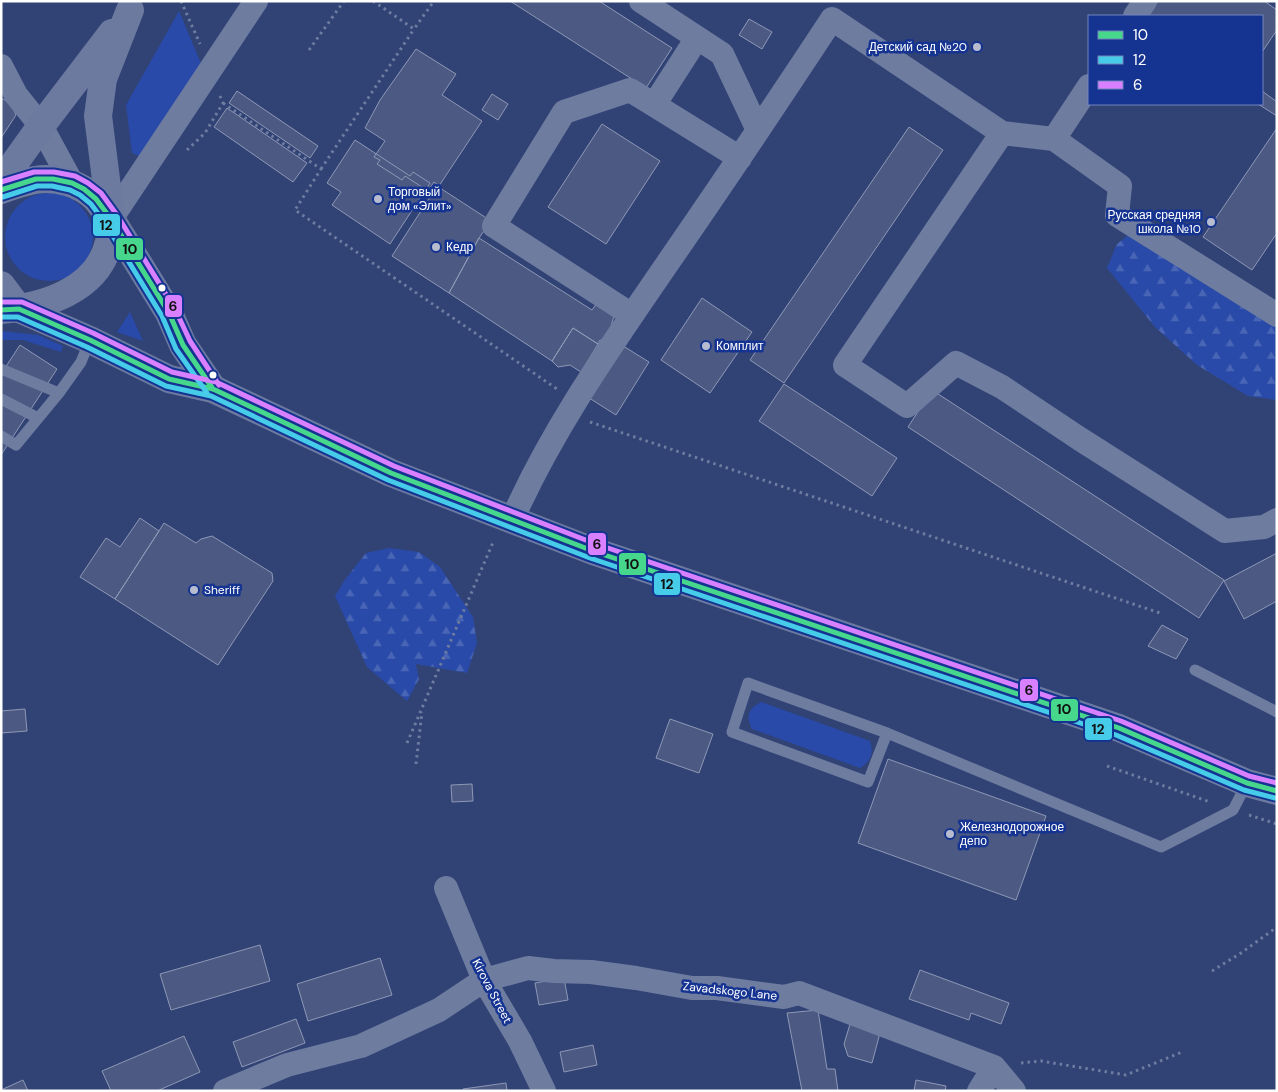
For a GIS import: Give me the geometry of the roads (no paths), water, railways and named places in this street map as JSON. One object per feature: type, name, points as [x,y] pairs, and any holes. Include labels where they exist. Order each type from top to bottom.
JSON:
[{"type":"highway","points":[[1,190],[36,180],[53,179],[72,183],[84,189],[96,199],[111,219],[109,243],[102,262],[88,280],[71,291],[45,302],[10,310],[1,285]]},
{"type":"main road","points":[[133,6],[104,79],[98,116],[111,219],[169,313],[183,345],[213,390]]},
{"type":"main road","points":[[1,182],[41,126],[133,6]]},
{"type":"main road","points":[[10,310],[90,340],[169,379],[213,390],[391,473],[504,529],[593,551],[1119,728],[1267,784]]},
{"type":"main road","points":[[134,362],[146,360],[158,354],[166,343],[170,329],[169,313]]},
{"type":"street","points":[[111,219],[256,1]]},
{"type":"street","points":[[641,1],[722,54],[758,130]]},
{"type":"street","points":[[1136,15],[1145,1]]},
{"type":"street","points":[[504,529],[575,402],[832,19],[1002,133],[1054,139],[1120,186],[1117,215],[1277,315]]},
{"type":"street","points":[[654,105],[697,38]]},
{"type":"street","points":[[1,66],[16,95],[41,126],[72,183]]},
{"type":"street","points":[[1054,139],[1088,88]]},
{"type":"street","points":[[632,315],[494,226],[564,112],[630,90],[740,158]]},
{"type":"street","points":[[1002,133],[845,365],[907,406],[956,363],[1002,387],[1080,440],[1225,531],[1264,526],[1277,520]]},
{"type":"street","name":"Kirova Street","points":[[446,888],[484,980],[520,1041],[544,1091]]},
{"type":"street","name":"Zavadskogo Lane","points":[[224,1091],[287,1065],[361,1046],[439,1010],[484,980],[528,968],[591,972],[692,988],[717,988],[784,997],[799,992],[994,1067]]},
{"type":"street","points":[[980,1091],[994,1067],[1014,1091]]},
{"type":"lane","points":[[1,436],[16,445],[59,393],[81,362],[90,340]]},
{"type":"lane","points":[[1,369],[59,393]]},
{"type":"lane","points":[[1,399],[38,418]]},
{"type":"lane","points":[[1196,670],[1277,712]]},
{"type":"lane","points":[[886,733],[868,782],[732,732],[748,683],[886,733],[1162,847],[1233,810],[1267,784]]},
{"type":"place","name":"Детский сад №20","points":[[977,47]]},
{"type":"place","name":"Торговый дом «Элит»","points":[[378,199]]},
{"type":"place","name":"Русская средняя школа №10","points":[[1211,222]]},
{"type":"place","name":"Кедр","points":[[436,247]]},
{"type":"place","name":"Комплит","points":[[706,346]]},
{"type":"place","name":"Sheriff","points":[[194,590]]},
{"type":"place","name":"Железнодорожное депо","points":[[950,834]]}]
